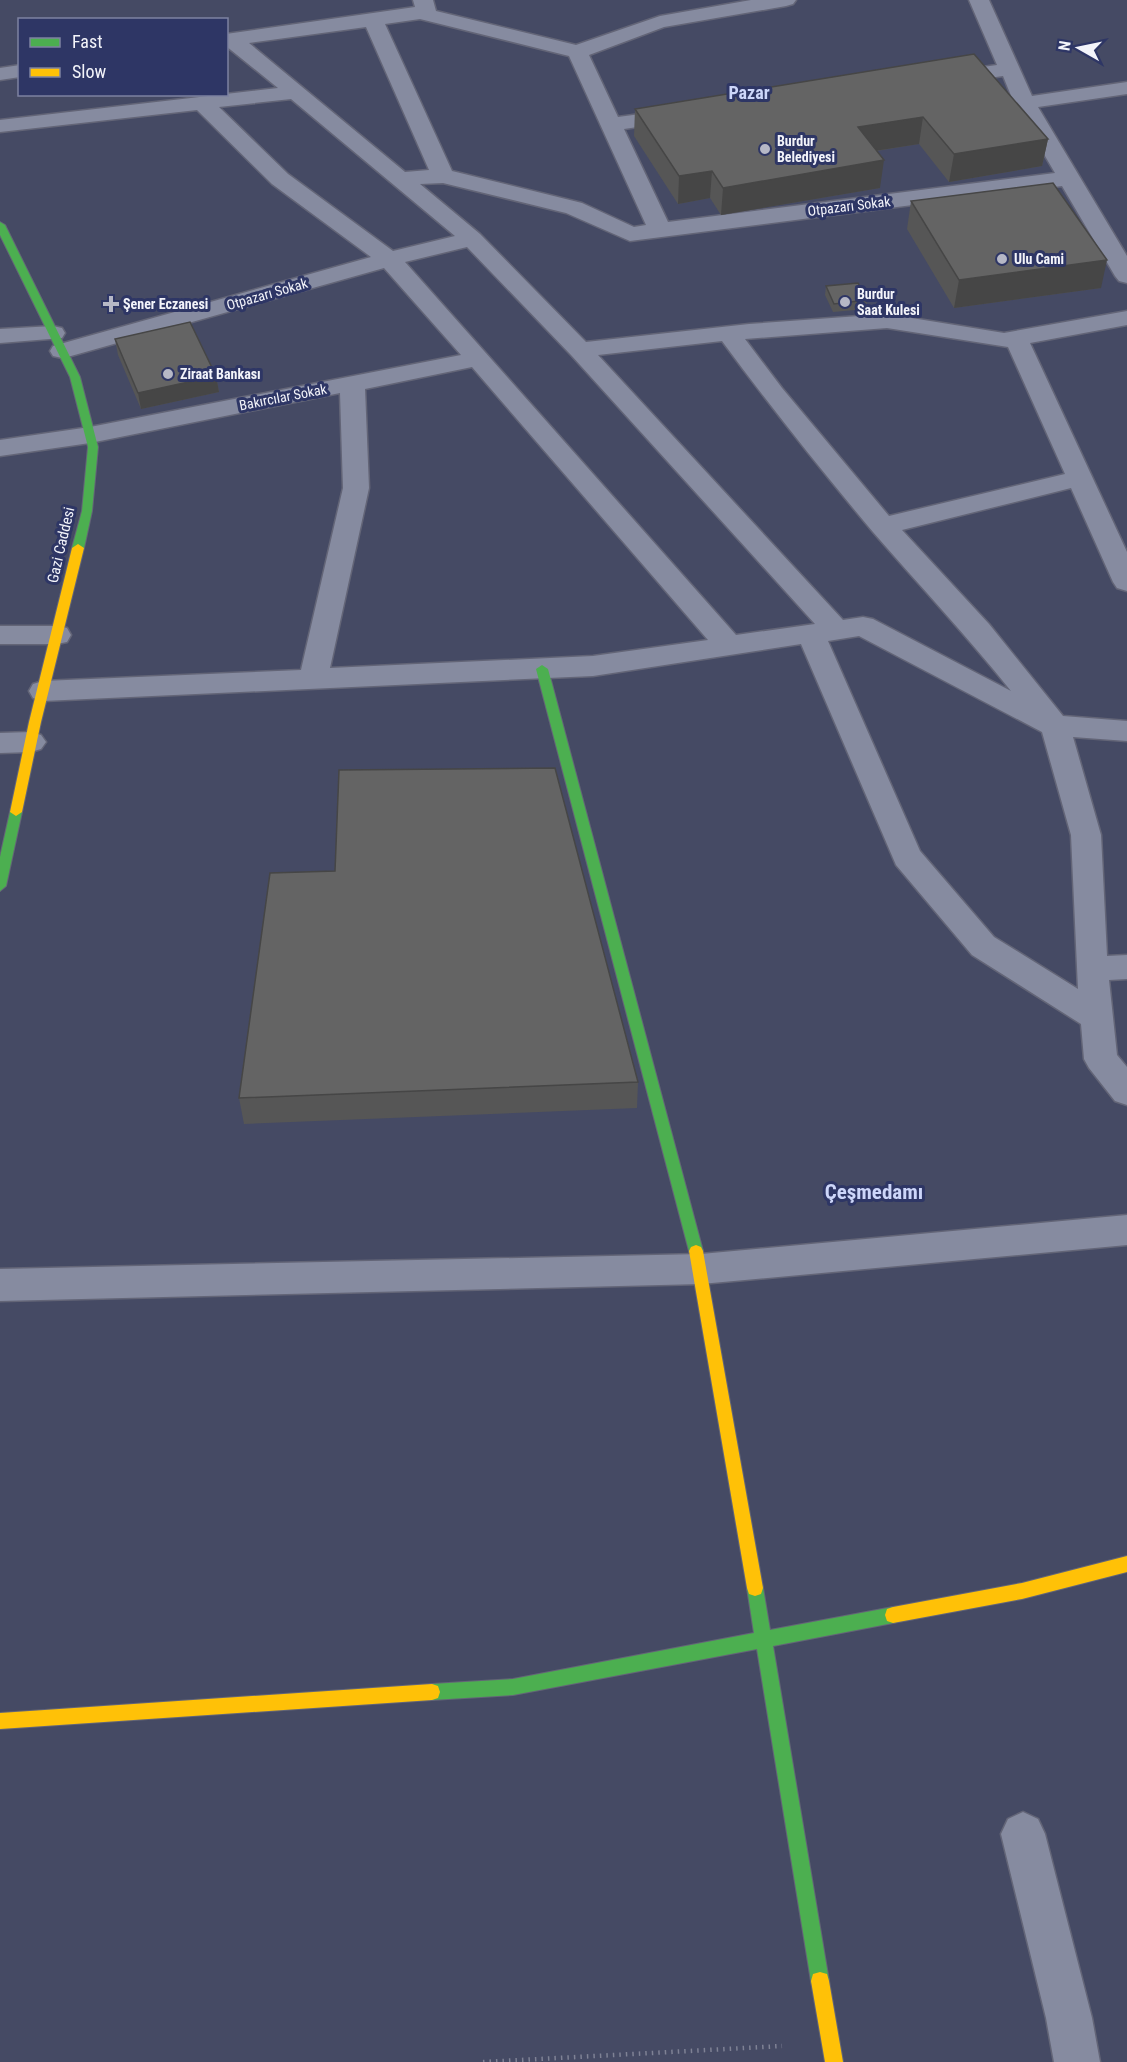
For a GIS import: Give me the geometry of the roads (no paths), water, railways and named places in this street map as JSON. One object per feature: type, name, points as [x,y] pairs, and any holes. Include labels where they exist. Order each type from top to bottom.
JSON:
[{"type":"street","points":[[229,40],[373,20],[424,6],[427,15],[577,52],[660,22],[786,0]]},
{"type":"street","points":[[979,0],[1025,103],[1127,276]]},
{"type":"street","points":[[373,20],[442,176],[403,179]]},
{"type":"street","points":[[229,40],[297,92],[472,239],[580,350],[824,632],[907,857],[983,946],[1096,1017]]},
{"type":"street","points":[[577,52],[660,230]]},
{"type":"street","points":[[928,80],[1010,69]]},
{"type":"street","points":[[0,74],[18,71]]},
{"type":"street","points":[[1025,103],[1127,87]]},
{"type":"street","points":[[0,126],[297,92]]},
{"type":"street","points":[[202,103],[280,179],[389,259],[554,444],[729,646]]},
{"type":"street","points":[[611,124],[693,112]]},
{"type":"street","name":"Otpazarı Sokak","points":[[442,176],[574,208],[630,234],[1069,178]]},
{"type":"street","name":"Gazi Caddesi","points":[[0,225],[75,377],[93,447],[87,511],[31,742],[0,886]]},
{"type":"street","name":"Otpazarı Sokak","points":[[0,336],[57,342],[472,239]]},
{"type":"street","points":[[580,350],[728,333],[887,321],[1004,340],[1121,325]]},
{"type":"street","points":[[728,333],[773,393],[883,526],[979,631],[1055,726],[1086,835],[1092,969],[1101,1059],[1127,1091]]},
{"type":"street","points":[[1016,338],[1127,582]]},
{"type":"street","name":"Bakırcılar Sokak","points":[[0,448],[90,435],[477,359]]},
{"type":"street","points":[[313,680],[356,488],[352,384]]},
{"type":"street","points":[[883,526],[1080,478]]},
{"type":"street","points":[[43,691],[593,666],[863,626],[1055,726],[1127,731]]},
{"type":"street","points":[[0,635],[57,635]]},
{"type":"street","points":[[542,669],[701,1269],[834,2062]]},
{"type":"street","points":[[0,743],[31,742]]},
{"type":"street","points":[[1092,969],[1127,967]]},
{"type":"street","points":[[0,1285],[701,1269],[1127,1230]]},
{"type":"street","points":[[0,1721],[513,1687],[1022,1591],[1127,1564]]},
{"type":"street","points":[[1023,1834],[1069,2018],[1077,2062]]},
{"type":"place","name":"Burdur Belediyesi","points":[[765,149]]},
{"type":"place","name":"Ulu Cami","points":[[1002,259]]},
{"type":"place","name":"Burdur Saat Kulesi","points":[[845,302]]},
{"type":"place","name":"Şener Eczanesi","points":[[111,304]]},
{"type":"place","name":"Ziraat Bankası","points":[[168,374]]},
{"type":"district","name":"Pazar","points":[[749,92]]},
{"type":"district","name":"Çeşmedamı","points":[[874,1192]]}]
